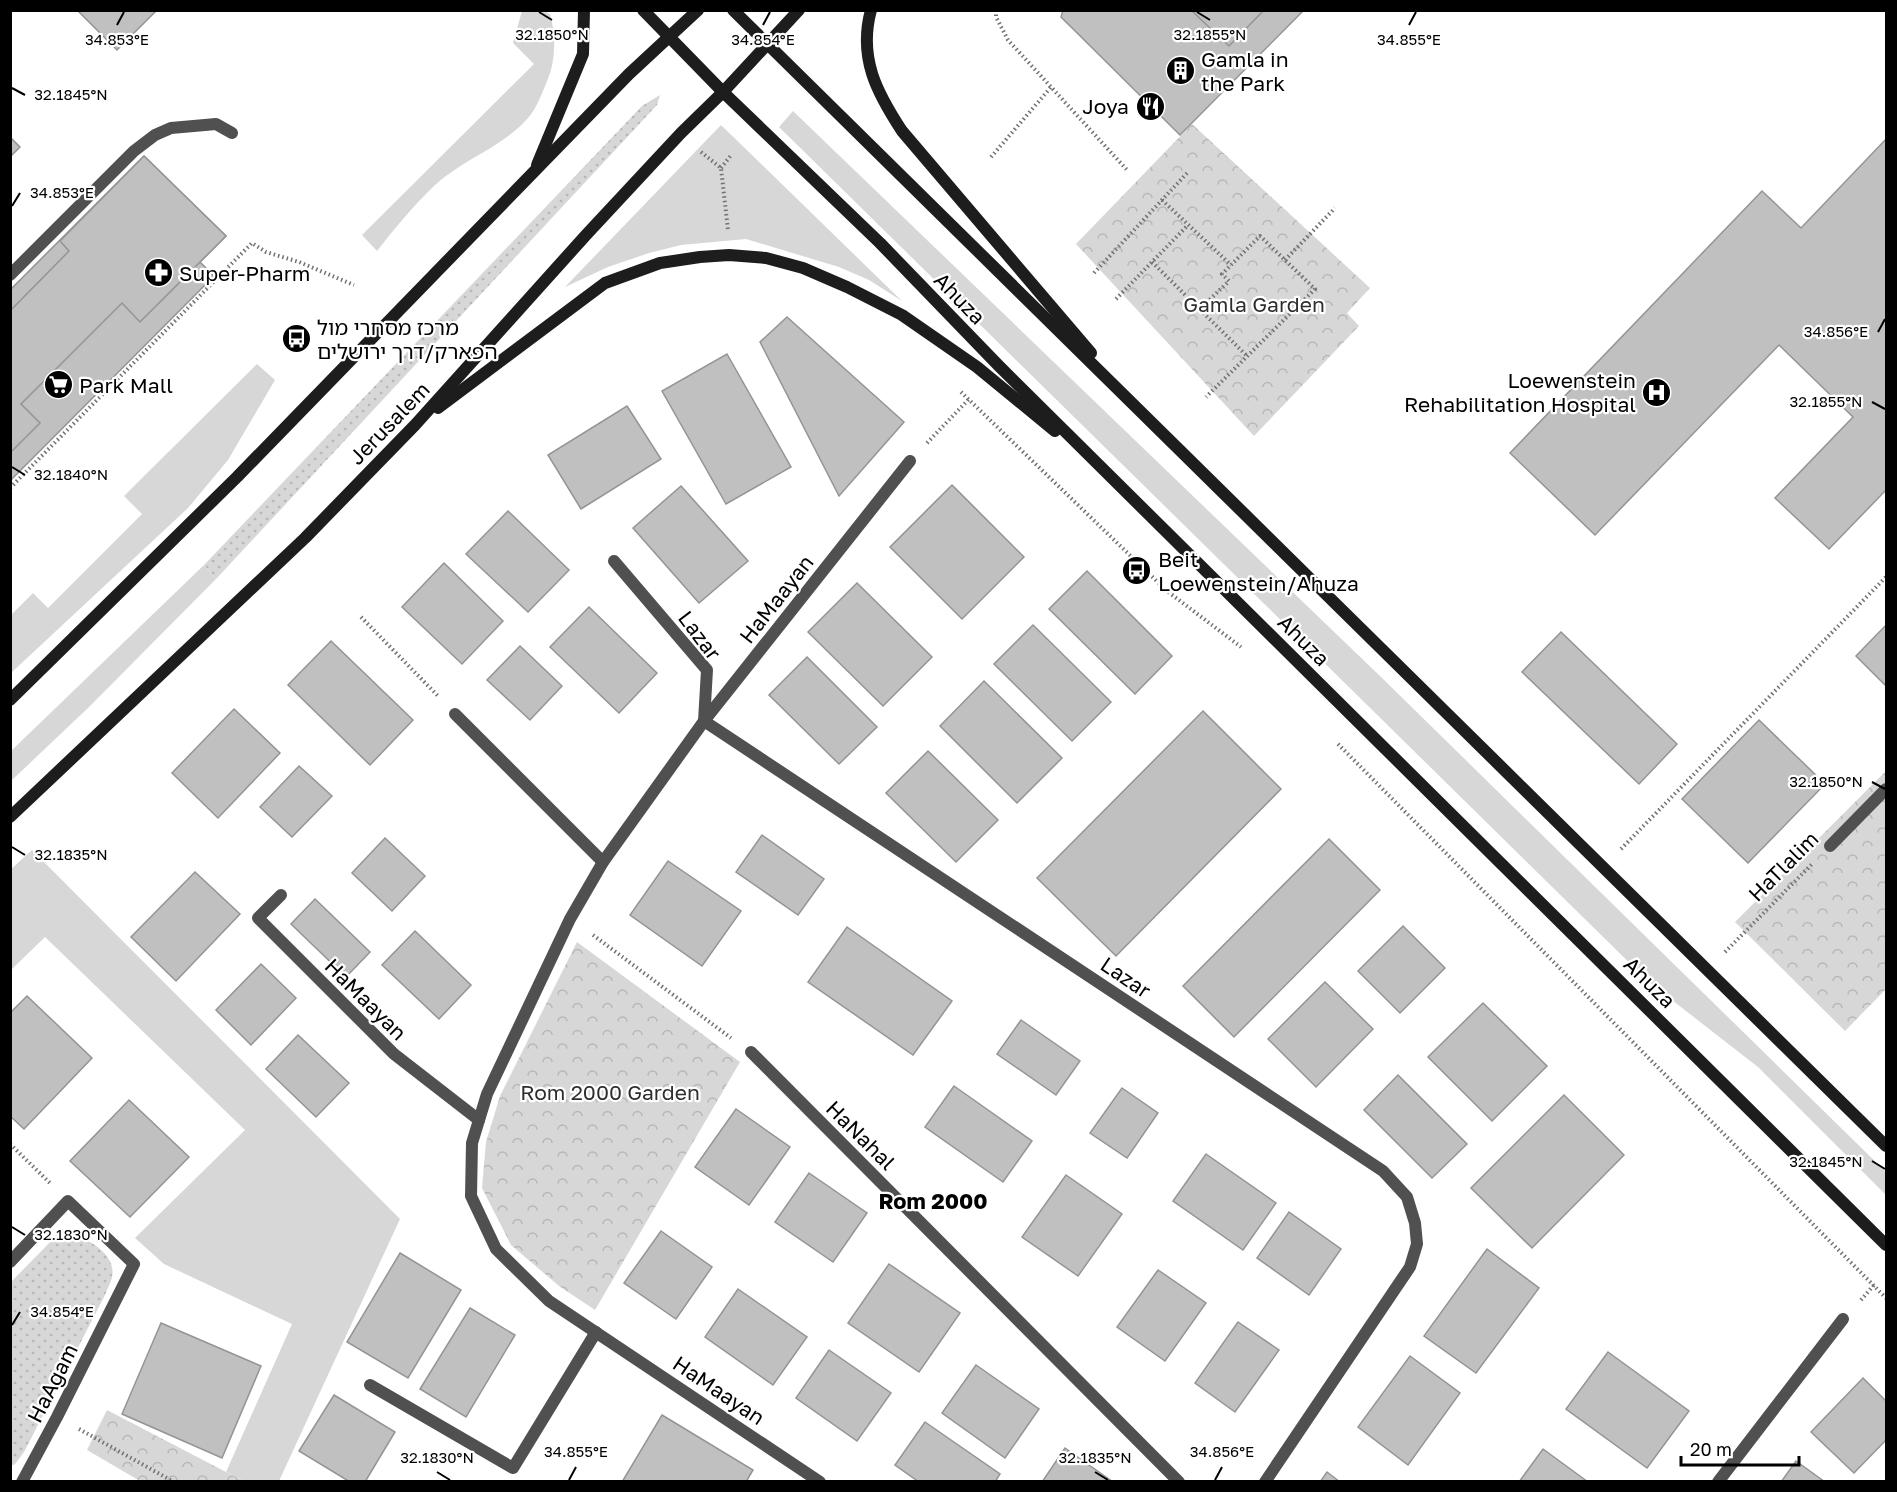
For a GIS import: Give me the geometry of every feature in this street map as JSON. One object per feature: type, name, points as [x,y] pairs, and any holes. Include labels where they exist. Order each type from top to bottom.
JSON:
[{"type":"main road","points":[[534,171],[583,54],[584,10]]},
{"type":"main road","name":"Ahuza","points":[[643,10],[723,92],[880,243],[999,366],[1887,1245]]},
{"type":"main road","points":[[10,700],[237,477],[629,74],[698,10]]},
{"type":"main road","points":[[733,10],[1887,1146]]},
{"type":"main road","name":"Jerusalem","points":[[10,817],[305,538],[415,425],[602,218],[799,10]]},
{"type":"main road","points":[[871,10],[867,43],[872,77],[887,109],[902,131],[1142,413]]},
{"type":"main road","points":[[415,425],[605,283],[660,263],[729,255],[766,258],[803,268],[902,315],[977,367],[1116,481]]},
{"type":"street","points":[[10,275],[134,151],[155,135],[171,128],[216,124],[232,134]]},
{"type":"street","name":"HaMaayan","points":[[820,1482],[549,1301],[496,1249],[471,1196],[472,1143],[487,1094],[570,919],[603,862],[704,721],[910,461]]},
{"type":"street","name":"Lazar","points":[[614,561],[707,670],[704,721],[1373,1164],[1383,1171],[1407,1197],[1415,1223],[1417,1244],[1410,1267],[1265,1482]]},
{"type":"street","points":[[455,714],[603,862]]},
{"type":"street","name":"HaTlalim","points":[[1830,846],[1887,789]]},
{"type":"street","name":"HaMaayan","points":[[281,895],[258,918],[394,1054],[479,1120]]},
{"type":"street","name":"HaNahal","points":[[751,1052],[1179,1482]]},
{"type":"street","points":[[10,1262],[68,1201]]},
{"type":"street","name":"HaAgam","points":[[22,1482],[134,1264],[68,1201]]},
{"type":"street","points":[[1718,1482],[1843,1320]]},
{"type":"street","points":[[370,1385],[513,1468],[596,1332]]},
{"type":"path","points":[[996,10],[996,17],[1008,40],[1128,171]]},
{"type":"path","points":[[991,157],[1052,86]]},
{"type":"path","points":[[700,151],[721,168]]},
{"type":"path","points":[[728,237],[721,168],[732,154]]},
{"type":"path","points":[[1094,273],[1189,171]]},
{"type":"path","points":[[1162,200],[1231,265]]},
{"type":"path","points":[[1285,260],[1335,208]]},
{"type":"path","points":[[1116,299],[1188,225]]},
{"type":"path","points":[[1200,309],[1229,281],[1222,274],[1260,236],[1314,289],[1206,397]]},
{"type":"path","points":[[10,488],[252,243],[267,252],[299,262],[354,285]]},
{"type":"path","points":[[1152,262],[1247,356]]},
{"type":"path","points":[[961,392],[1167,591],[1246,651]]},
{"type":"path","points":[[910,461],[969,399]]},
{"type":"path","points":[[1603,867],[1887,577]]},
{"type":"path","points":[[361,616],[455,714]]},
{"type":"path","points":[[1330,736],[1887,1298]]},
{"type":"path","name":"HaTlalim","points":[[1707,970],[1830,846]]},
{"type":"path","points":[[570,919],[751,1052]]},
{"type":"path","points":[[10,1144],[68,1201]]},
{"type":"path","points":[[57,1417],[174,1482]]},
{"type":"green space","points":[[522,11],[544,11],[550,14],[553,30],[552,65],[534,110],[507,137],[435,185],[377,251],[362,235],[534,64],[513,43]]},
{"type":"green space","points":[[660,95],[657,105],[216,579],[204,565],[642,106]]},
{"type":"green space","points":[[793,111],[1381,677],[1886,1172],[1886,1195],[1758,1067],[1650,983],[779,127]]},
{"type":"green space","name":"Gamla Garden","points":[[1192,124],[1370,288],[1347,313],[1359,326],[1254,436],[1076,244]]},
{"type":"green space","points":[[721,125],[902,301],[869,280],[839,267],[746,239],[681,245],[649,253],[608,267],[565,287]]},
{"type":"green space","points":[[257,364],[275,380],[228,460],[188,508],[11,673],[11,615],[33,593],[48,608],[142,514],[124,496]]},
{"type":"green space","points":[[204,565],[216,579],[89,707],[11,781],[11,751]]},
{"type":"green space","points":[[1886,771],[1886,989],[1845,1031],[1735,922]]},
{"type":"green space","points":[[32,850],[400,1219],[279,1481],[244,1481],[226,1472],[292,1324],[164,1264],[135,1238],[245,1130],[45,937],[11,970],[10,870]]},
{"type":"green space","name":"Rom 2000 Garden","points":[[577,942],[740,1062],[595,1310],[559,1286],[511,1245],[482,1188],[486,1142],[500,1096]]},
{"type":"green space","points":[[70,1233],[93,1243],[106,1255],[112,1269],[111,1279],[105,1295],[24,1452],[11,1466],[11,1282],[57,1235]]},
{"type":"green space","points":[[107,1410],[244,1481],[140,1481],[87,1450]]},
{"type":"building","points":[[77,10],[157,10],[117,50]]},
{"type":"building","name":"Gamla in the Park","points":[[1063,10],[1304,10],[1180,135],[1061,17]]},
{"type":"building","points":[[1191,10],[1264,10],[1229,46]]},
{"type":"building","points":[[10,137],[20,147],[10,157]]},
{"type":"building","points":[[1886,139],[1886,490],[1829,549],[1775,498],[1853,417],[1779,345],[1595,535],[1510,453],[1762,191],[1801,228]]},
{"type":"building","name":"Park Mall","points":[[144,156],[226,236],[200,262],[214,276],[10,481],[10,290]]},
{"type":"building","name":"Park Mall","points":[[144,156],[226,236],[140,322],[122,303],[21,404],[40,423],[10,453],[10,311],[69,251],[60,241]]},
{"type":"building","points":[[787,317],[904,422],[839,496],[760,342]]},
{"type":"building","points":[[727,354],[791,467],[726,504],[662,391]]},
{"type":"building","points":[[627,406],[661,459],[581,509],[548,455]]},
{"type":"building","points":[[952,485],[1024,557],[962,619],[890,547]]},
{"type":"building","points":[[681,486],[748,561],[699,603],[633,528]]},
{"type":"building","points":[[508,511],[569,570],[528,612],[466,554]]},
{"type":"building","points":[[444,563],[503,621],[462,664],[402,607]]},
{"type":"building","points":[[1087,571],[1172,656],[1135,694],[1049,609]]},
{"type":"building","points":[[857,583],[932,657],[883,706],[808,632]]},
{"type":"building","points":[[589,607],[657,673],[619,713],[550,647]]},
{"type":"building","points":[[1033,625],[1111,702],[1072,741],[994,664]]},
{"type":"building","points":[[1886,625],[1886,686],[1856,656]]},
{"type":"building","points":[[1561,632],[1677,744],[1639,784],[1522,672]]},
{"type":"building","points":[[331,641],[413,720],[370,765],[288,685]]},
{"type":"building","points":[[520,646],[562,686],[530,720],[487,680]]},
{"type":"building","points":[[807,657],[877,727],[839,764],[769,695]]},
{"type":"building","points":[[984,681],[1062,758],[1017,803],[940,726]]},
{"type":"building","points":[[234,709],[280,753],[218,818],[172,773]]},
{"type":"building","points":[[1203,711],[1281,789],[1116,956],[1037,878]]},
{"type":"building","points":[[1759,720],[1825,784],[1748,863],[1682,799]]},
{"type":"building","points":[[928,751],[998,820],[956,862],[886,793]]},
{"type":"building","points":[[299,766],[332,796],[292,837],[260,807]]},
{"type":"building","points":[[762,835],[824,879],[798,915],[736,872]]},
{"type":"building","points":[[385,838],[425,876],[392,911],[352,873]]},
{"type":"building","points":[[1329,839],[1380,890],[1234,1037],[1183,986]]},
{"type":"building","points":[[668,861],[741,911],[702,966],[630,915]]},
{"type":"building","points":[[195,872],[240,914],[176,981],[131,937]]},
{"type":"building","points":[[315,899],[370,952],[346,977],[291,924]]},
{"type":"building","points":[[1403,926],[1445,968],[1400,1013],[1358,971]]},
{"type":"building","points":[[847,927],[952,1001],[913,1055],[808,982]]},
{"type":"building","points":[[415,931],[471,985],[439,1019],[382,965]]},
{"type":"building","points":[[261,964],[296,998],[251,1045],[216,1010]]},
{"type":"building","points":[[1325,982],[1373,1029],[1316,1087],[1268,1039]]},
{"type":"building","points":[[27,996],[92,1058],[24,1129],[10,1116],[10,1013]]},
{"type":"building","points":[[1483,1003],[1547,1066],[1492,1121],[1428,1057]]},
{"type":"building","points":[[1021,1020],[1080,1061],[1056,1095],[997,1054]]},
{"type":"building","points":[[298,1035],[349,1083],[316,1117],[266,1069]]},
{"type":"building","points":[[1398,1075],[1467,1144],[1432,1178],[1364,1110]]},
{"type":"building","points":[[954,1086],[1032,1141],[1003,1182],[925,1127]]},
{"type":"building","points":[[1122,1088],[1158,1113],[1127,1158],[1090,1133]]},
{"type":"building","points":[[1564,1095],[1624,1155],[1532,1248],[1471,1188]]},
{"type":"building","points":[[129,1100],[189,1157],[130,1217],[70,1161]]},
{"type":"building","points":[[736,1109],[790,1147],[749,1205],[695,1167]]},
{"type":"building","points":[[1206,1154],[1276,1203],[1243,1250],[1173,1201]]},
{"type":"building","points":[[809,1173],[867,1213],[833,1262],[775,1222]]},
{"type":"building","points":[[1066,1175],[1122,1214],[1078,1276],[1022,1237]]},
{"type":"building","points":[[1289,1212],[1341,1249],[1309,1295],[1257,1258]]},
{"type":"building","points":[[661,1231],[712,1267],[676,1319],[624,1283]]},
{"type":"building","points":[[1487,1249],[1539,1288],[1476,1373],[1424,1336]]},
{"type":"building","points":[[400,1253],[461,1290],[408,1378],[347,1342]]},
{"type":"building","points":[[889,1264],[960,1313],[919,1372],[848,1323]]},
{"type":"building","points":[[1158,1270],[1206,1303],[1165,1361],[1117,1327]]},
{"type":"building","points":[[738,1289],[807,1337],[773,1385],[705,1337]]},
{"type":"building","points":[[470,1308],[515,1335],[466,1417],[420,1389]]},
{"type":"building","points":[[1238,1322],[1279,1350],[1235,1412],[1195,1383]]},
{"type":"building","points":[[161,1323],[261,1366],[222,1458],[122,1414]]},
{"type":"building","points":[[829,1350],[891,1393],[857,1441],[796,1398]]},
{"type":"building","points":[[1608,1352],[1689,1411],[1647,1468],[1566,1409]]},
{"type":"building","points":[[1410,1356],[1460,1393],[1408,1465],[1358,1427]]},
{"type":"building","points":[[976,1365],[1039,1409],[1005,1458],[942,1413]]},
{"type":"building","points":[[1863,1378],[1886,1401],[1886,1440],[1854,1473],[1811,1432]]},
{"type":"building","points":[[334,1395],[395,1432],[365,1482],[350,1482],[299,1451]]},
{"type":"building","points":[[662,1415],[753,1470],[746,1482],[622,1482]]},
{"type":"building","points":[[925,1422],[1000,1474],[995,1482],[919,1482],[895,1465]]},
{"type":"building","points":[[1065,1448],[1113,1482],[1042,1482]]},
{"type":"building","points":[[1543,1449],[1588,1482],[1519,1482]]},
{"type":"building","points":[[1796,1461],[1825,1482],[1781,1482]]},
{"type":"building","points":[[1327,1472],[1340,1482],[1320,1482]]},
{"type":"place","name":"Gamla in the Park","points":[[1180,71]]},
{"type":"place","name":"Joya","points":[[1150,106]]},
{"type":"place","name":"Super-Pharm","points":[[158,273]]},
{"type":"place","name":"מרכז מסחרי מול הפארק/דרך ירושלים","points":[[296,339]]},
{"type":"place","name":"Park Mall","points":[[58,385]]},
{"type":"place","name":"Loewenstein Rehabilitation Hospital","points":[[1657,392]]},
{"type":"place","name":"Beit Loewenstein/Ahuza","points":[[1137,571]]},
{"type":"district","name":"Rom 2000","points":[[933,1200]]}]
